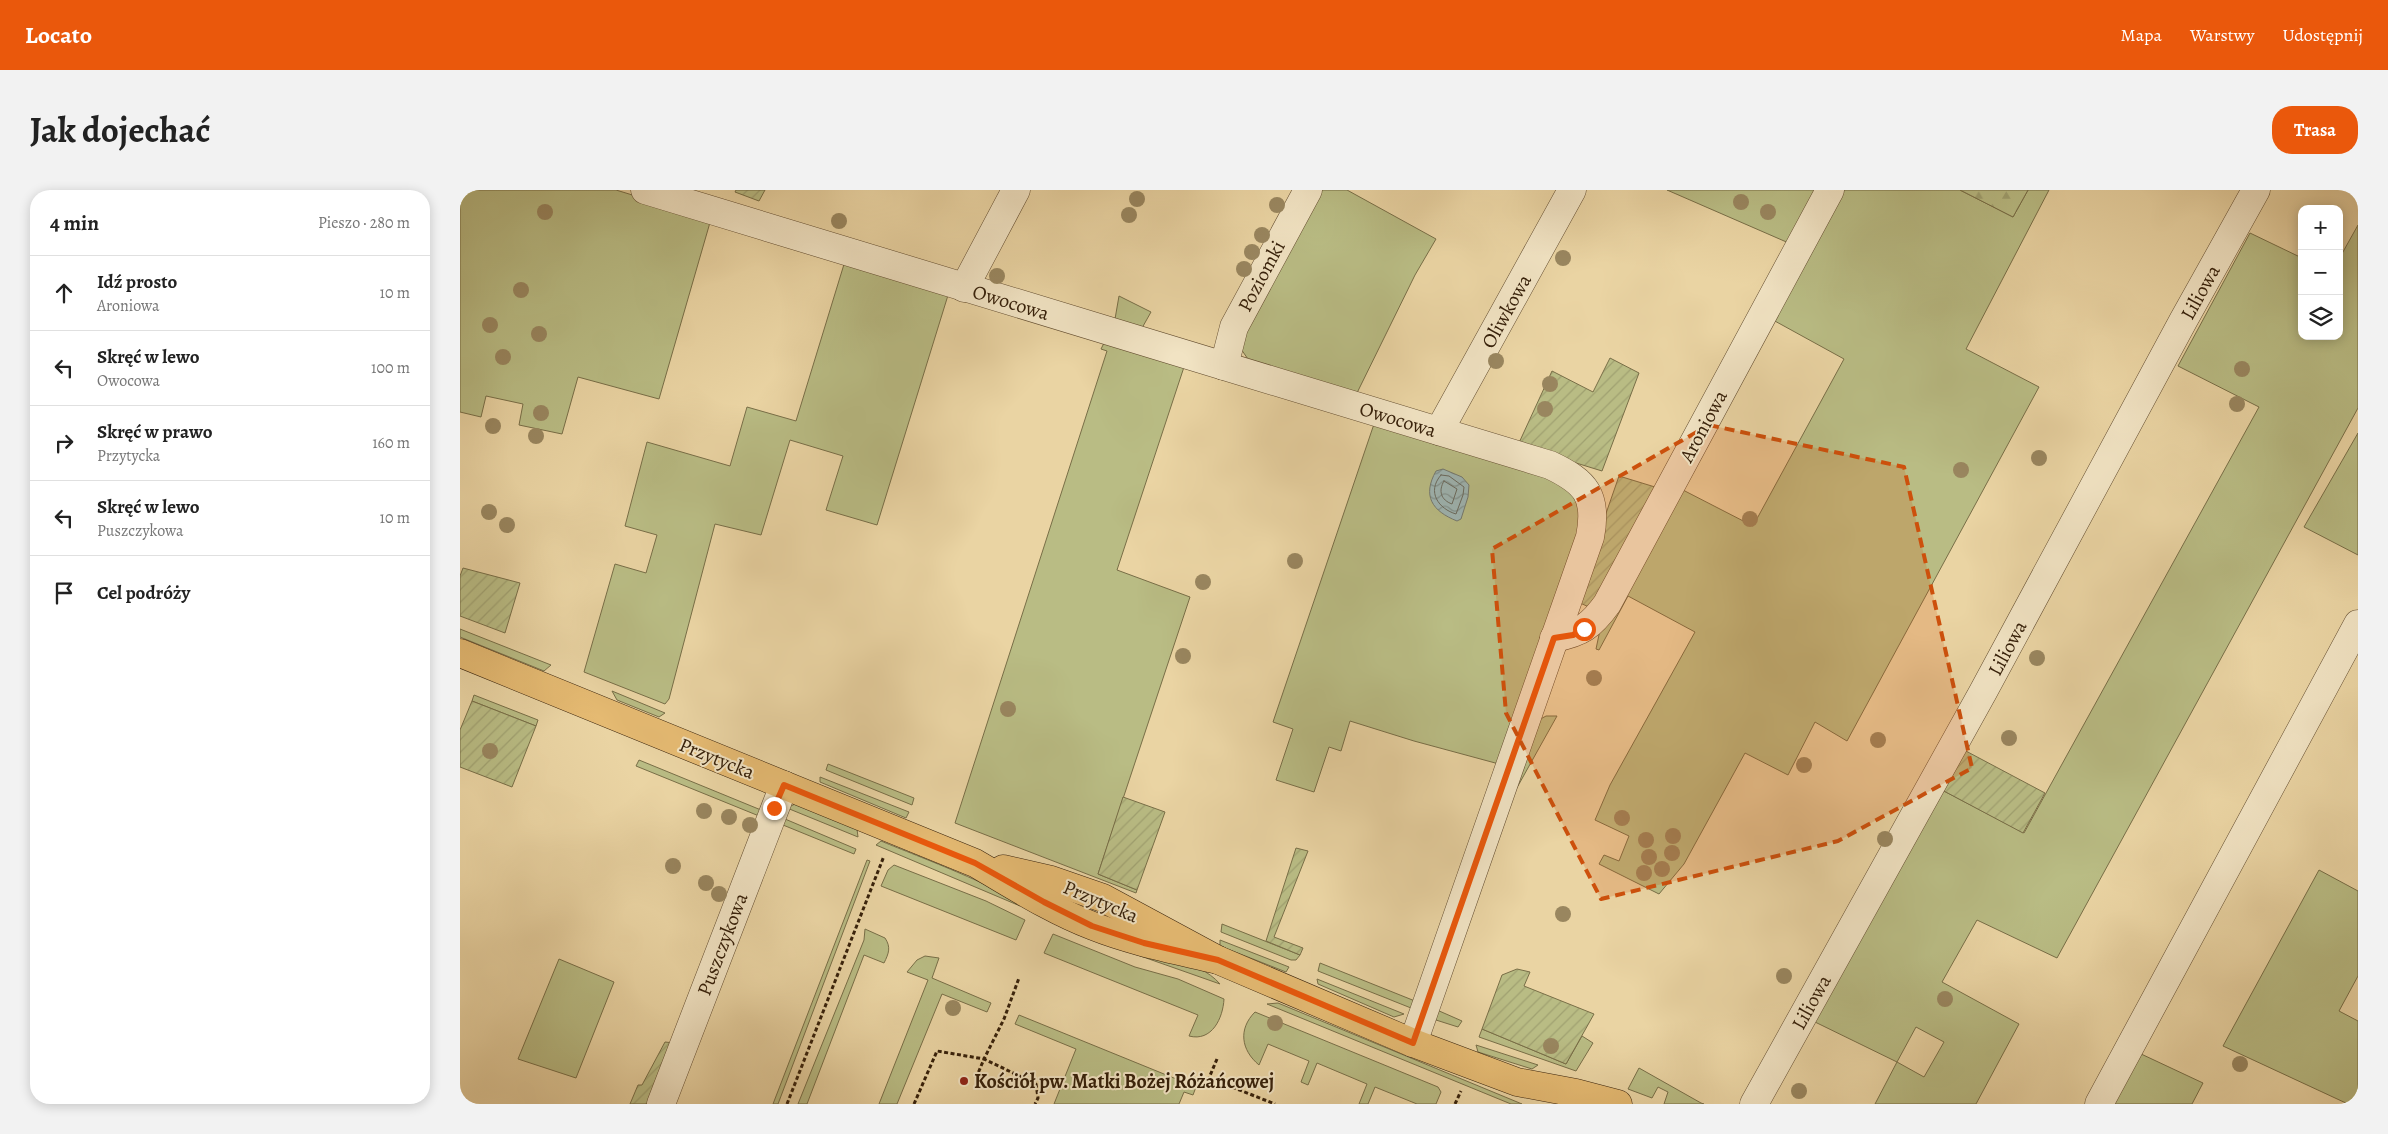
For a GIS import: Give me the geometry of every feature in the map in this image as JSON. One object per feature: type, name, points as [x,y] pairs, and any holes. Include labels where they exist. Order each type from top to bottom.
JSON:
[{"type":"main road","name":"Przytycka","points":[[460,653],[975,863],[1044,902],[1092,926],[1144,943],[1218,960],[1413,1043],[1517,1082],[1576,1093],[1618,1104]]},
{"type":"main road","name":"Przytycka","points":[[1517,1082],[1552,1104]]},
{"type":"street","points":[[964,288],[1016,190]]},
{"type":"street","name":"Poziomki","points":[[1224,366],[1234,328],[1308,190]]},
{"type":"street","name":"Oliwkowa","points":[[1439,431],[1572,190]]},
{"type":"street","name":"Aroniowa","points":[[1554,638],[1573,635],[1584,629],[1596,619],[1607,604],[1830,190]]},
{"type":"street","name":"Liliowa","points":[[1754,1104],[1983,692],[2183,321],[2256,190]]},
{"type":"street","name":"Owocowa","points":[[657,192],[964,288],[1550,465],[1571,475],[1587,492],[1592,501],[1593,513],[1590,537],[1413,1043]]},
{"type":"street","points":[[2099,1104],[2358,624]]},
{"type":"street","name":"Puszczykowa","points":[[661,1104],[784,785]]},
{"type":"path","points":[[787,1104],[885,853]]},
{"type":"path","points":[[976,1078],[1004,1019],[1019,978]]},
{"type":"path","points":[[914,1104],[937,1051],[984,1059],[1036,1084],[1038,1098],[1035,1104]]},
{"type":"path","points":[[1216,1060],[1209,1078],[1275,1104]]},
{"type":"path","points":[[1455,1104],[1461,1090]]},
{"type":"highlighted area","points":[[1709,425],[1904,467],[1972,768],[1838,841],[1601,899],[1506,713],[1492,549]]},
{"type":"green space","points":[[460,190],[616,190],[711,219],[659,399],[578,377],[562,434],[519,425],[523,404],[486,396],[481,417],[460,412]]},
{"type":"green space","points":[[736,190],[765,190],[759,201],[735,192]]},
{"type":"green space","points":[[1320,190],[1347,190],[1436,239],[1415,275],[1355,397],[1250,362],[1241,349],[1241,334]]},
{"type":"green space","points":[[1667,190],[1820,190],[1791,244]]},
{"type":"green space","points":[[1842,190],[1960,190],[2013,217],[2028,190],[2049,190],[1966,349],[2039,387],[1847,741],[1815,722],[1788,775],[1745,753],[1684,864],[1659,894],[1599,864],[1604,855],[1619,861],[1629,836],[1595,820],[1610,785],[1695,632],[1628,596],[1599,650],[1596,649],[1600,630],[1681,489],[1753,526],[1844,359],[1773,320]]},
{"type":"green space","points":[[1960,190],[2028,190],[2013,217]]},
{"type":"green space","points":[[2358,225],[2358,408],[2057,958],[1977,920],[1942,982],[2019,1024],[1976,1104],[1875,1104],[1897,1062],[1815,1022],[1942,790],[2024,833],[2259,407],[2178,366],[2250,233],[2298,256],[2298,340],[2343,340],[2343,252]],"holes":[[[1916,1027],[1944,1042],[1924,1077],[1897,1062]]]},
{"type":"green space","points":[[845,261],[949,292],[877,525],[826,510],[843,456],[790,440],[761,535],[715,524],[669,699],[665,704],[584,672],[615,564],[646,573],[657,535],[625,526],[647,442],[730,466],[747,407],[796,421]]},
{"type":"green space","points":[[1119,296],[1151,312],[1142,328],[1115,319]]},
{"type":"green space","points":[[1106,339],[1184,367],[1117,570],[1190,597],[1098,874],[1137,890],[1136,893],[955,823],[1107,351],[1101,349]]},
{"type":"green space","points":[[1610,358],[1639,373],[1602,471],[1518,445],[1552,371],[1593,392]]},
{"type":"green space","points":[[1374,424],[1557,476],[1574,489],[1583,518],[1499,764],[1350,721],[1341,751],[1329,747],[1314,792],[1276,780],[1293,729],[1273,722]]},
{"type":"green space","points":[[2358,433],[2358,555],[2304,527]]},
{"type":"green space","points":[[1619,476],[1655,487],[1593,605],[1589,607],[1580,603],[1577,597]]},
{"type":"green space","points":[[463,568],[520,583],[505,633],[460,616],[460,576]]},
{"type":"green space","points":[[460,629],[551,665],[544,671],[460,637]]},
{"type":"green space","points":[[612,691],[665,713],[659,717],[617,700]]},
{"type":"green space","points":[[474,695],[538,720],[536,726],[472,701]]},
{"type":"green space","points":[[472,701],[536,726],[512,787],[460,767],[460,730]]},
{"type":"green space","points":[[1546,716],[1557,716],[1514,793],[1537,721]]},
{"type":"green space","points":[[1964,750],[2045,793],[2023,833],[1942,790]]},
{"type":"green space","points":[[639,760],[761,810],[764,818],[636,766]]},
{"type":"green space","points":[[828,764],[914,798],[912,805],[826,770]]},
{"type":"green space","points":[[820,777],[909,812],[906,818],[820,782]]},
{"type":"green space","points":[[1123,797],[1165,812],[1137,890],[1098,874]]},
{"type":"green space","points":[[795,804],[857,829],[858,837],[787,808]]},
{"type":"green space","points":[[785,819],[856,849],[854,854],[783,825]]},
{"type":"green space","points":[[881,841],[979,881],[1013,899],[1020,906],[876,845]]},
{"type":"green space","points":[[1296,848],[1308,851],[1274,937],[1303,948],[1300,955],[1266,941]]},
{"type":"green space","points":[[867,860],[870,861],[778,1104],[773,1104]]},
{"type":"green space","points":[[894,865],[986,901],[1025,920],[1016,940],[881,886],[888,870]]},
{"type":"green space","points":[[2319,870],[2358,891],[2358,976],[2339,1011],[2358,1021],[2358,1104],[2348,1104],[2223,1046]]},
{"type":"green space","points":[[1222,924],[1300,955],[1296,960],[1291,960],[1221,932]]},
{"type":"green space","points":[[865,929],[885,938],[889,947],[887,956],[884,963],[864,955],[807,1104],[798,1104],[864,940]]},
{"type":"green space","points":[[1053,934],[1135,967],[1178,979],[1224,999],[1219,1021],[1210,1032],[1204,1035],[1197,1037],[1189,1036],[1198,1015],[1044,953]]},
{"type":"green space","points":[[1220,940],[1289,967],[1286,972],[1220,946]]},
{"type":"green space","points":[[1112,946],[1185,962],[1210,975],[1220,984]]},
{"type":"green space","points":[[925,956],[939,958],[932,978],[991,1003],[987,1012],[942,994],[897,1104],[879,1104],[928,980],[907,972],[917,960]]},
{"type":"green space","points":[[559,959],[614,982],[576,1078],[518,1059]]},
{"type":"green space","points":[[1320,963],[1415,1001],[1411,1008],[1318,971]]},
{"type":"green space","points":[[1517,969],[1530,972],[1524,986],[1594,1014],[1566,1064],[1482,1029],[1502,975]]},
{"type":"green space","points":[[1317,979],[1404,1014],[1394,1017],[1318,984]]},
{"type":"green space","points":[[1278,1003],[1522,1104],[1511,1104],[1267,1004]]},
{"type":"green space","points":[[1437,1010],[1462,1021],[1458,1027],[1436,1020],[1433,1015]]},
{"type":"green space","points":[[1255,1012],[1438,1087],[1441,1092],[1436,1104],[1417,1104],[1375,1087],[1368,1104],[1359,1104],[1367,1084],[1317,1063],[1308,1085],[1301,1082],[1309,1061],[1268,1044],[1259,1065],[1248,1053],[1244,1039],[1246,1025]]},
{"type":"green space","points":[[1019,1015],[1191,1085],[1194,1077],[1199,1079],[1193,1095],[1184,1092],[1179,1104],[1054,1104],[1076,1049],[1015,1024]]},
{"type":"green space","points":[[1482,1029],[1566,1064],[1582,1036],[1593,1043],[1576,1071],[1479,1037]]},
{"type":"green space","points":[[665,1042],[674,1043],[650,1104],[630,1104],[638,1085],[642,1085]]},
{"type":"green space","points":[[1476,1045],[1538,1065],[1532,1069],[1478,1052]]},
{"type":"green space","points":[[2139,1053],[2203,1083],[2192,1104],[2111,1104]]},
{"type":"green space","points":[[1639,1068],[1704,1104],[1664,1104],[1668,1092],[1658,1087],[1652,1098],[1628,1089]]},
{"type":"water","points":[[1443,469],[1462,477],[1469,485],[1468,497],[1461,519],[1457,521],[1441,512],[1432,502],[1430,495],[1432,480],[1436,471]]},
{"type":"place","name":"Kościół pw. Matki Bożej Różańcowej","points":[[964,1081]]},
{"type":"route","points":[[774,808],[784,785],[975,863],[1044,902],[1092,926],[1144,943],[1218,960],[1413,1043],[1554,638],[1573,635],[1584,629]]}]
